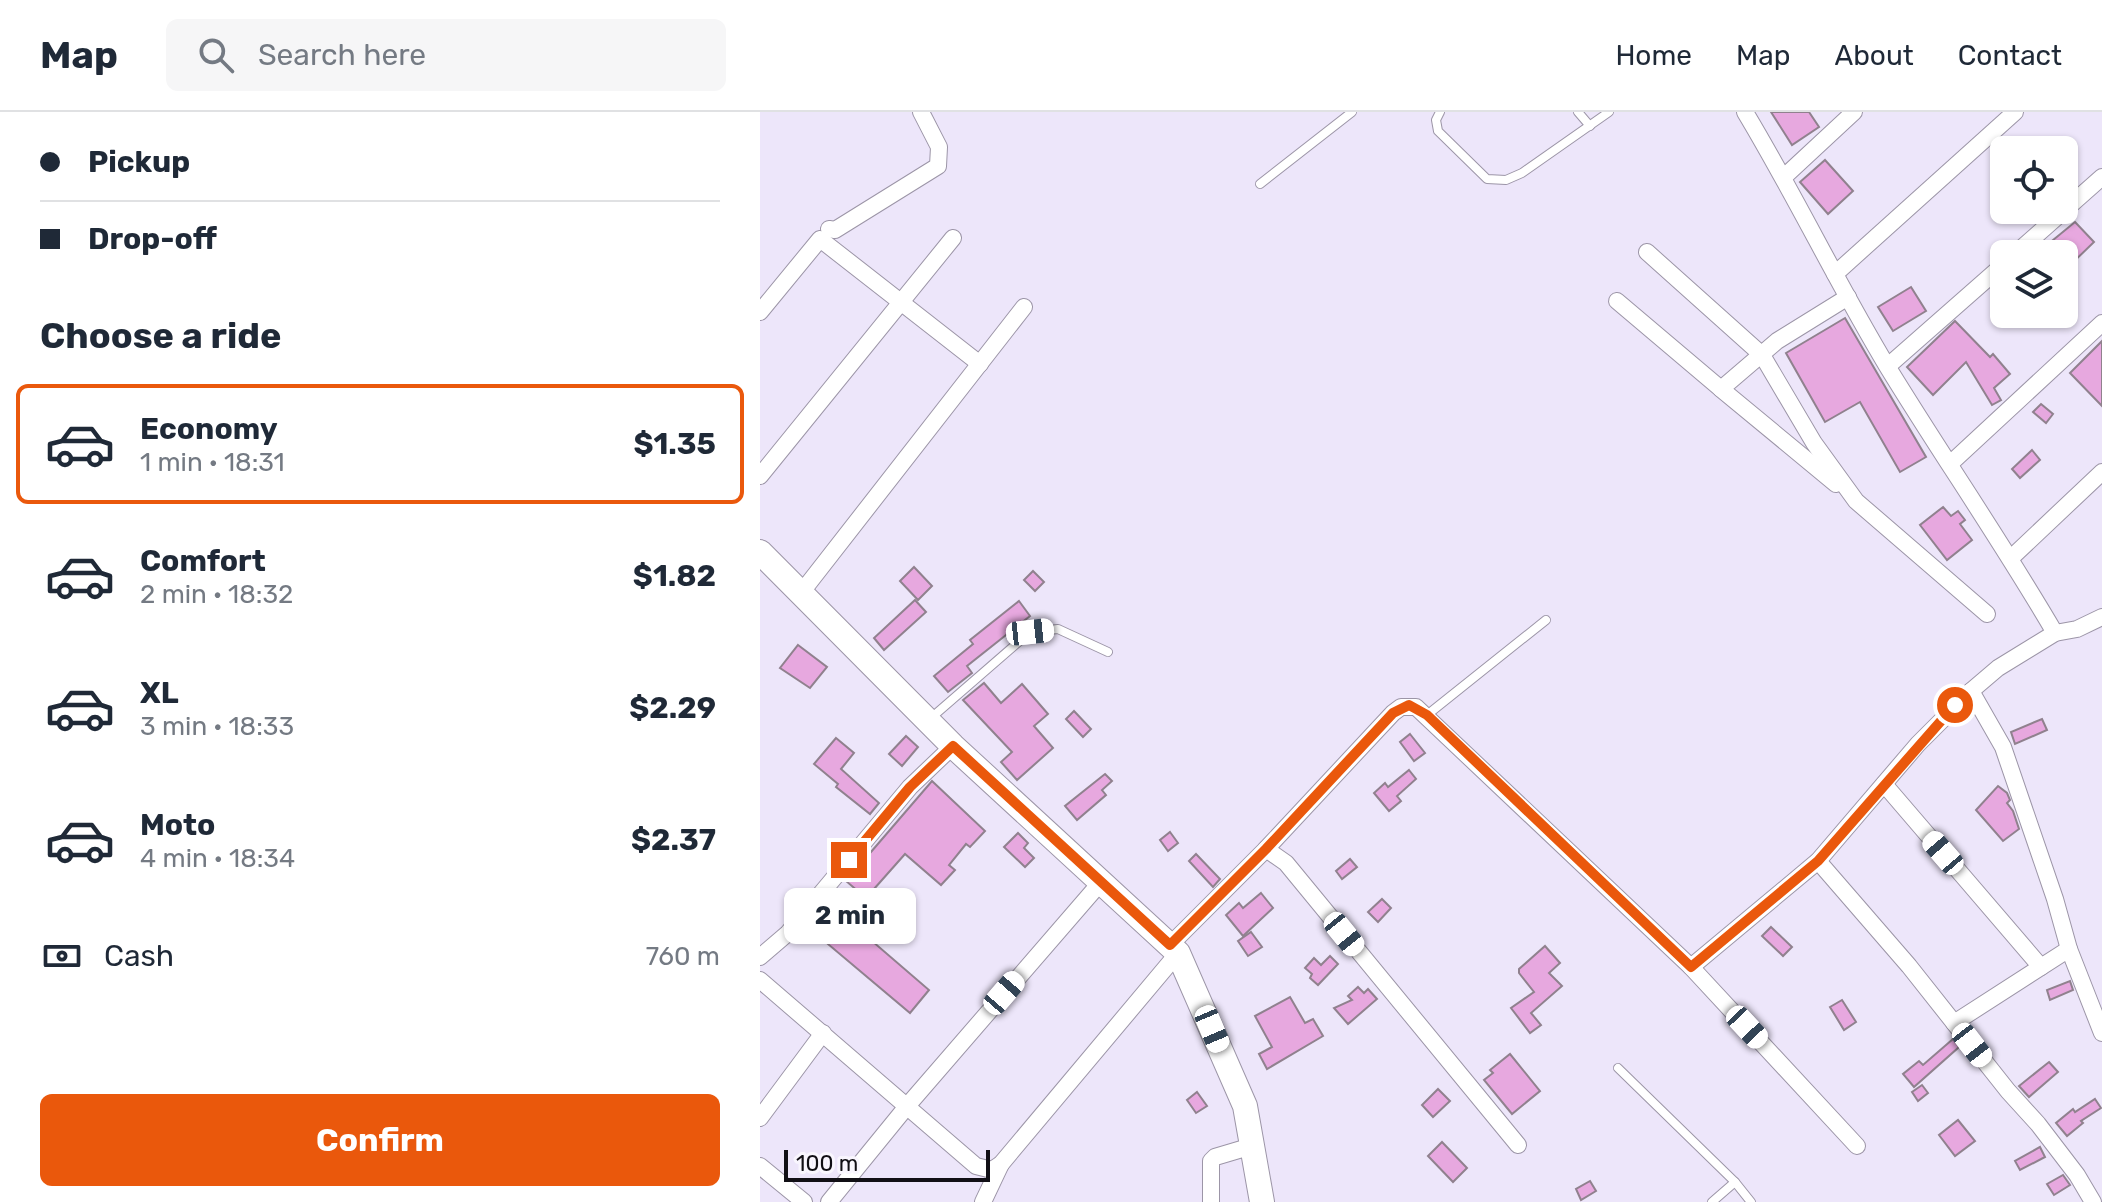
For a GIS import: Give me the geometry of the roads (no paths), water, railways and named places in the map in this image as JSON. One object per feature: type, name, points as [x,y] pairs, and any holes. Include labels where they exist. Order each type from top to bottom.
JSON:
[{"type":"street","points":[[829,229],[835,230],[938,166],[939,147],[921,112]]},
{"type":"street","points":[[1745,112],[1888,366],[2011,558],[2055,633]]},
{"type":"street","points":[[1784,177],[1854,112]]},
{"type":"street","points":[[1835,274],[2015,112]]},
{"type":"street","points":[[2031,240],[2102,177]]},
{"type":"street","points":[[760,476],[953,238]]},
{"type":"street","points":[[760,312],[820,239],[980,364]]},
{"type":"street","points":[[1647,252],[1762,355],[1814,443],[1856,501]]},
{"type":"street","points":[[1888,366],[1990,276]]},
{"type":"street","points":[[1721,389],[1777,341],[1848,297]]},
{"type":"street","points":[[1617,301],[1987,614]]},
{"type":"street","points":[[801,593],[1024,307]]},
{"type":"street","points":[[1951,463],[2102,323]]},
{"type":"street","points":[[2011,558],[2102,472]]},
{"type":"street","points":[[761,556],[953,746],[1174,949],[1245,1106],[1262,1202]]},
{"type":"street","points":[[1691,967],[1818,861],[1918,744],[1998,668],[2055,633],[2077,629],[2102,617]]},
{"type":"street","points":[[1971,691],[2003,747],[2069,949],[2102,1033]]},
{"type":"street","points":[[983,1202],[1001,1164],[1174,949],[1393,713],[1409,705],[1427,715],[1691,967],[1857,1146]]},
{"type":"street","points":[[760,957],[788,933],[910,787],[953,746]]},
{"type":"street","points":[[1884,784],[2041,967]]},
{"type":"street","points":[[1266,849],[1286,863],[1518,1145]]},
{"type":"street","points":[[1818,861],[2038,1124],[2077,1175],[2093,1202]]},
{"type":"street","points":[[829,1202],[908,1105],[1101,882]]},
{"type":"street","points":[[1954,1023],[2069,949]]},
{"type":"street","points":[[760,980],[976,1166],[992,1170],[1001,1164]]},
{"type":"street","points":[[760,1118],[823,1033]]},
{"type":"street","points":[[1211,1202],[1211,1161],[1252,1146]]},
{"type":"street","points":[[760,1166],[804,1202]]},
{"type":"lane","points":[[1260,184],[1352,112]]},
{"type":"lane","points":[[1440,112],[1436,120],[1438,131],[1487,179],[1506,180],[1522,173],[1609,112]]},
{"type":"lane","points":[[1578,112],[1590,126]]},
{"type":"lane","points":[[1427,715],[1546,620]]},
{"type":"lane","points":[[927,721],[1030,632],[1058,629],[1108,652]]},
{"type":"lane","points":[[1618,1068],[1735,1182],[1751,1202]]},
{"type":"lane","points":[[1712,1202],[1735,1182]]}]
